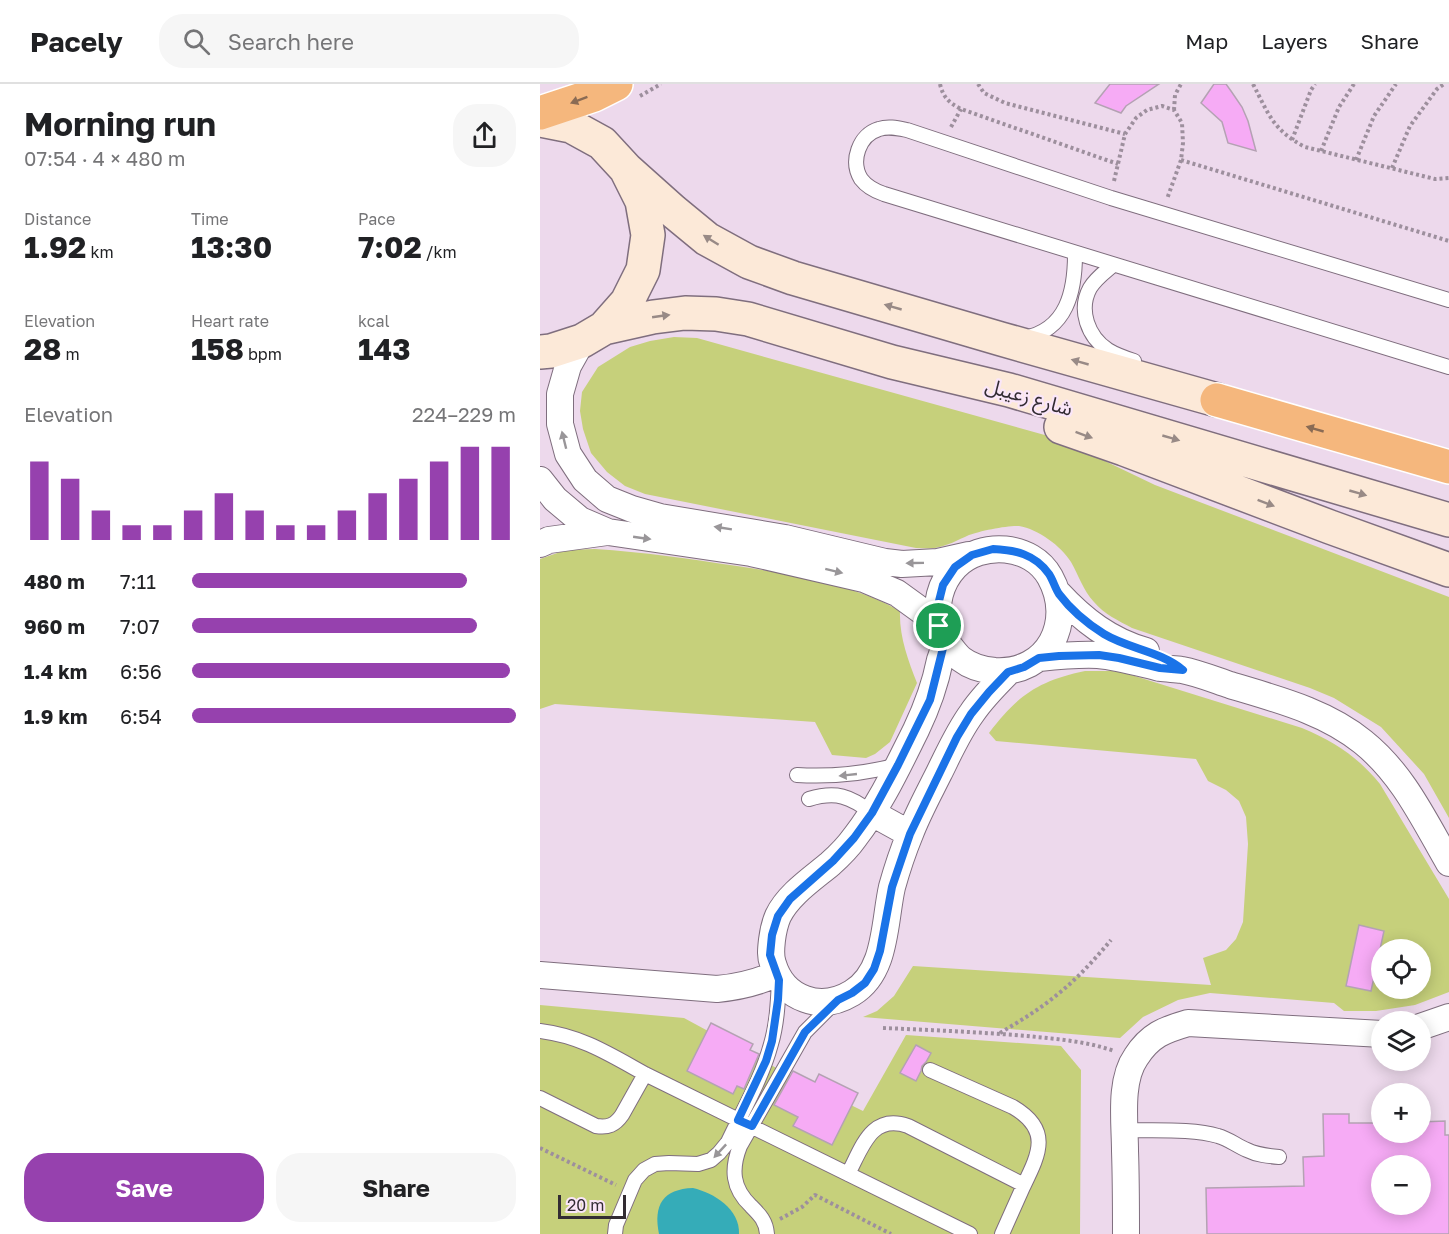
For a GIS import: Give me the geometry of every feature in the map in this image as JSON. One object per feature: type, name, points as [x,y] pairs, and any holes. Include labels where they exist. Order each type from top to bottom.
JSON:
[{"type":"highway","points":[[540,113],[584,98],[625,92]]},
{"type":"highway","points":[[1217,400],[1449,467]]},
{"type":"main road","points":[[540,120],[571,126],[602,143],[626,169],[707,239],[749,262],[793,278],[1217,400]]},
{"type":"main road","points":[[593,335],[627,302],[643,270],[648,236],[646,224],[642,201],[626,169]]},
{"type":"main road","name":"شارع زعيبل","points":[[540,352],[551,351],[593,335],[653,317],[685,313],[716,314],[748,319],[892,362],[1009,390],[1449,520]]},
{"type":"main road","points":[[892,362],[967,395],[1124,449],[1330,528],[1449,570]]},
{"type":"street","points":[[540,480],[555,499],[580,520],[608,532],[751,553],[864,579],[897,593],[926,614],[961,659],[983,670],[1008,672],[1024,667],[1039,658],[1051,645],[1058,628],[1061,611],[1058,593],[1049,574],[1034,559],[1014,550],[993,549],[938,562],[902,564],[885,562],[785,538],[660,517],[607,499],[585,480],[568,454],[560,424],[560,393],[568,366],[593,335]]},
{"type":"street","points":[[540,544],[557,539],[608,532]]},
{"type":"street","points":[[972,555],[955,567],[943,585],[938,605],[942,633],[930,700],[898,765],[872,813],[854,838],[790,899],[778,916],[772,935],[770,955],[777,977],[788,990],[812,1002],[825,1002],[838,1000],[865,983],[874,969],[880,951],[892,887],[910,834],[957,737],[971,714],[1008,672]]},
{"type":"street","points":[[1058,593],[1104,634],[1164,658],[1183,670]]},
{"type":"street","points":[[1039,658],[1079,654],[1099,655],[1160,668],[1183,670],[1304,708],[1335,723],[1363,742],[1388,765],[1422,814],[1449,863]]},
{"type":"street","points":[[872,813],[910,834]]},
{"type":"street","points":[[540,975],[717,989],[738,987],[777,977]]},
{"type":"street","points":[[1431,1024],[1449,1017]]},
{"type":"street","points":[[1126,1234],[1125,1102],[1127,1080],[1134,1059],[1148,1041],[1166,1029],[1188,1023],[1371,1033]]},
{"type":"lane","points":[[1449,300],[1162,214],[907,130],[892,127],[878,129],[865,137],[857,149],[856,164],[860,178],[870,189],[1075,254],[1449,367]]},
{"type":"lane","points":[[1001,339],[1036,336],[1049,329],[1059,319],[1073,282],[1075,254]]},
{"type":"lane","points":[[1113,265],[1095,281],[1085,301],[1084,313],[1095,339],[1106,349],[1119,356],[1176,378],[1217,400]]},
{"type":"lane","points":[[797,775],[838,776],[898,765]]},
{"type":"lane","points":[[809,799],[822,795],[836,795],[849,798],[872,813]]},
{"type":"lane","points":[[615,1234],[616,1226],[635,1180],[644,1170],[656,1164],[698,1164],[711,1160],[728,1142],[766,1061],[772,1041],[778,1000],[777,977]]},
{"type":"lane","points":[[767,1230],[763,1218],[741,1195],[736,1183],[735,1159],[740,1146],[805,1032],[838,1000]]},
{"type":"lane","points":[[540,1031],[581,1040],[645,1074],[970,1234]]},
{"type":"lane","points":[[772,1041],[794,1050]]},
{"type":"lane","points":[[930,1070],[1013,1107],[1034,1123],[1038,1136],[1035,1163],[1002,1234]]},
{"type":"lane","points":[[540,1098],[596,1126],[611,1126],[622,1115],[645,1074]]},
{"type":"lane","points":[[848,1174],[874,1129],[885,1123],[897,1122],[1024,1185]]},
{"type":"lane","points":[[1125,1130],[1203,1132],[1219,1136],[1255,1153],[1279,1157]]},
{"type":"path","points":[[625,92],[661,84]]},
{"type":"path","points":[[940,84],[945,98],[961,109],[1118,164]]},
{"type":"path","points":[[978,84],[984,93],[1005,103],[1125,134]]},
{"type":"path","points":[[1162,214],[1181,160],[1182,123],[1174,110],[1175,95],[1181,84]]},
{"type":"path","points":[[1254,84],[1271,119],[1280,131],[1305,147],[1435,179],[1449,178]]},
{"type":"path","points":[[1292,140],[1315,84]]},
{"type":"path","points":[[1321,151],[1339,107],[1354,84]]},
{"type":"path","points":[[1356,160],[1374,116],[1396,84]]},
{"type":"path","points":[[1392,168],[1410,126],[1437,89],[1444,84]]},
{"type":"path","points":[[1111,198],[1125,134],[1136,118],[1147,110],[1162,106],[1174,110]]},
{"type":"path","points":[[941,125],[952,127],[961,109]]},
{"type":"path","points":[[1181,160],[1449,241]]},
{"type":"path","points":[[999,1034],[1060,993],[1087,968],[1111,940]]},
{"type":"path","points":[[883,1028],[999,1034],[1076,1041],[1106,1048],[1134,1059]]},
{"type":"path","points":[[540,1148],[630,1192]]},
{"type":"path","points":[[767,1230],[802,1207],[815,1195],[891,1234]]},
{"type":"green space","points":[[674,337],[697,338],[1059,439],[1155,485],[1449,597],[1449,818],[1424,774],[1381,727],[1334,698],[1310,688],[1132,628],[1117,620],[1102,610],[1090,597],[1071,562],[1061,550],[1034,531],[1019,526],[1001,527],[974,533],[939,547],[916,548],[645,494],[625,486],[607,472],[591,453],[580,411],[582,392],[598,367],[630,347]]},
{"type":"green space","points":[[595,549],[684,558],[821,581],[862,594],[900,611],[907,657],[917,683],[890,742],[866,758],[832,755],[815,722],[555,704],[540,709],[540,559],[566,550]]},
{"type":"green space","points":[[1085,671],[1125,673],[1302,728],[1335,744],[1354,758],[1380,784],[1449,899],[1449,992],[1431,999],[1431,939],[1371,939],[1371,999],[1431,999],[1415,1005],[1376,1011],[1344,1011],[1334,1003],[1210,993],[1178,1000],[1143,1017],[1120,1038],[863,1017],[877,1011],[894,996],[913,966],[1211,985],[1203,958],[1226,950],[1236,939],[1243,922],[1248,844],[1246,817],[1239,801],[1226,790],[1208,781],[1196,759],[996,741],[989,733],[1010,709],[1030,692],[1054,680]]},
{"type":"green space","points":[[540,1005],[684,1018],[782,1071],[863,1111],[906,1035],[1061,1046],[1081,1070],[1080,1234],[540,1234]]},
{"type":"water","points":[[693,1188],[717,1198],[730,1210],[738,1225],[739,1234],[659,1234],[658,1215],[662,1200],[674,1192]]},
{"type":"building","points":[[1110,84],[1159,84],[1126,106],[1121,113],[1095,103]]},
{"type":"building","points":[[1214,84],[1226,84],[1242,107],[1256,151],[1228,143],[1222,122],[1201,103]]},
{"type":"building","points":[[1359,925],[1384,931],[1382,939],[1371,939],[1371,991],[1346,986]]},
{"type":"building","points":[[711,1023],[753,1044],[750,1050],[759,1054],[744,1089],[737,1086],[733,1094],[687,1071]]},
{"type":"building","points":[[916,1045],[931,1053],[916,1081],[900,1073]]},
{"type":"building","points":[[793,1071],[815,1082],[819,1074],[858,1093],[832,1145],[793,1126],[798,1117],[774,1105]]},
{"type":"building","points":[[1323,1114],[1349,1114],[1349,1123],[1371,1123],[1371,1143],[1431,1143],[1431,1122],[1445,1121],[1445,1135],[1449,1135],[1449,1234],[1207,1234],[1206,1188],[1304,1186],[1303,1157],[1324,1156]]},
{"type":"route","points":[[993,549],[1014,550],[1034,559],[1049,574],[1058,593],[1072,608],[1104,634],[1164,658],[1183,670],[1160,668],[1099,655],[1079,654],[1039,658],[1024,667],[1008,672],[989,692],[971,714],[957,737],[910,834],[892,887],[880,951],[874,969],[865,983],[838,1000],[805,1032],[752,1126],[738,1120],[766,1061],[772,1041],[779,980],[770,955],[772,935],[778,916],[790,899],[833,861],[854,838],[872,813],[930,700],[945,640],[939,626],[938,605],[943,585],[955,567],[972,555],[993,549]]}]
